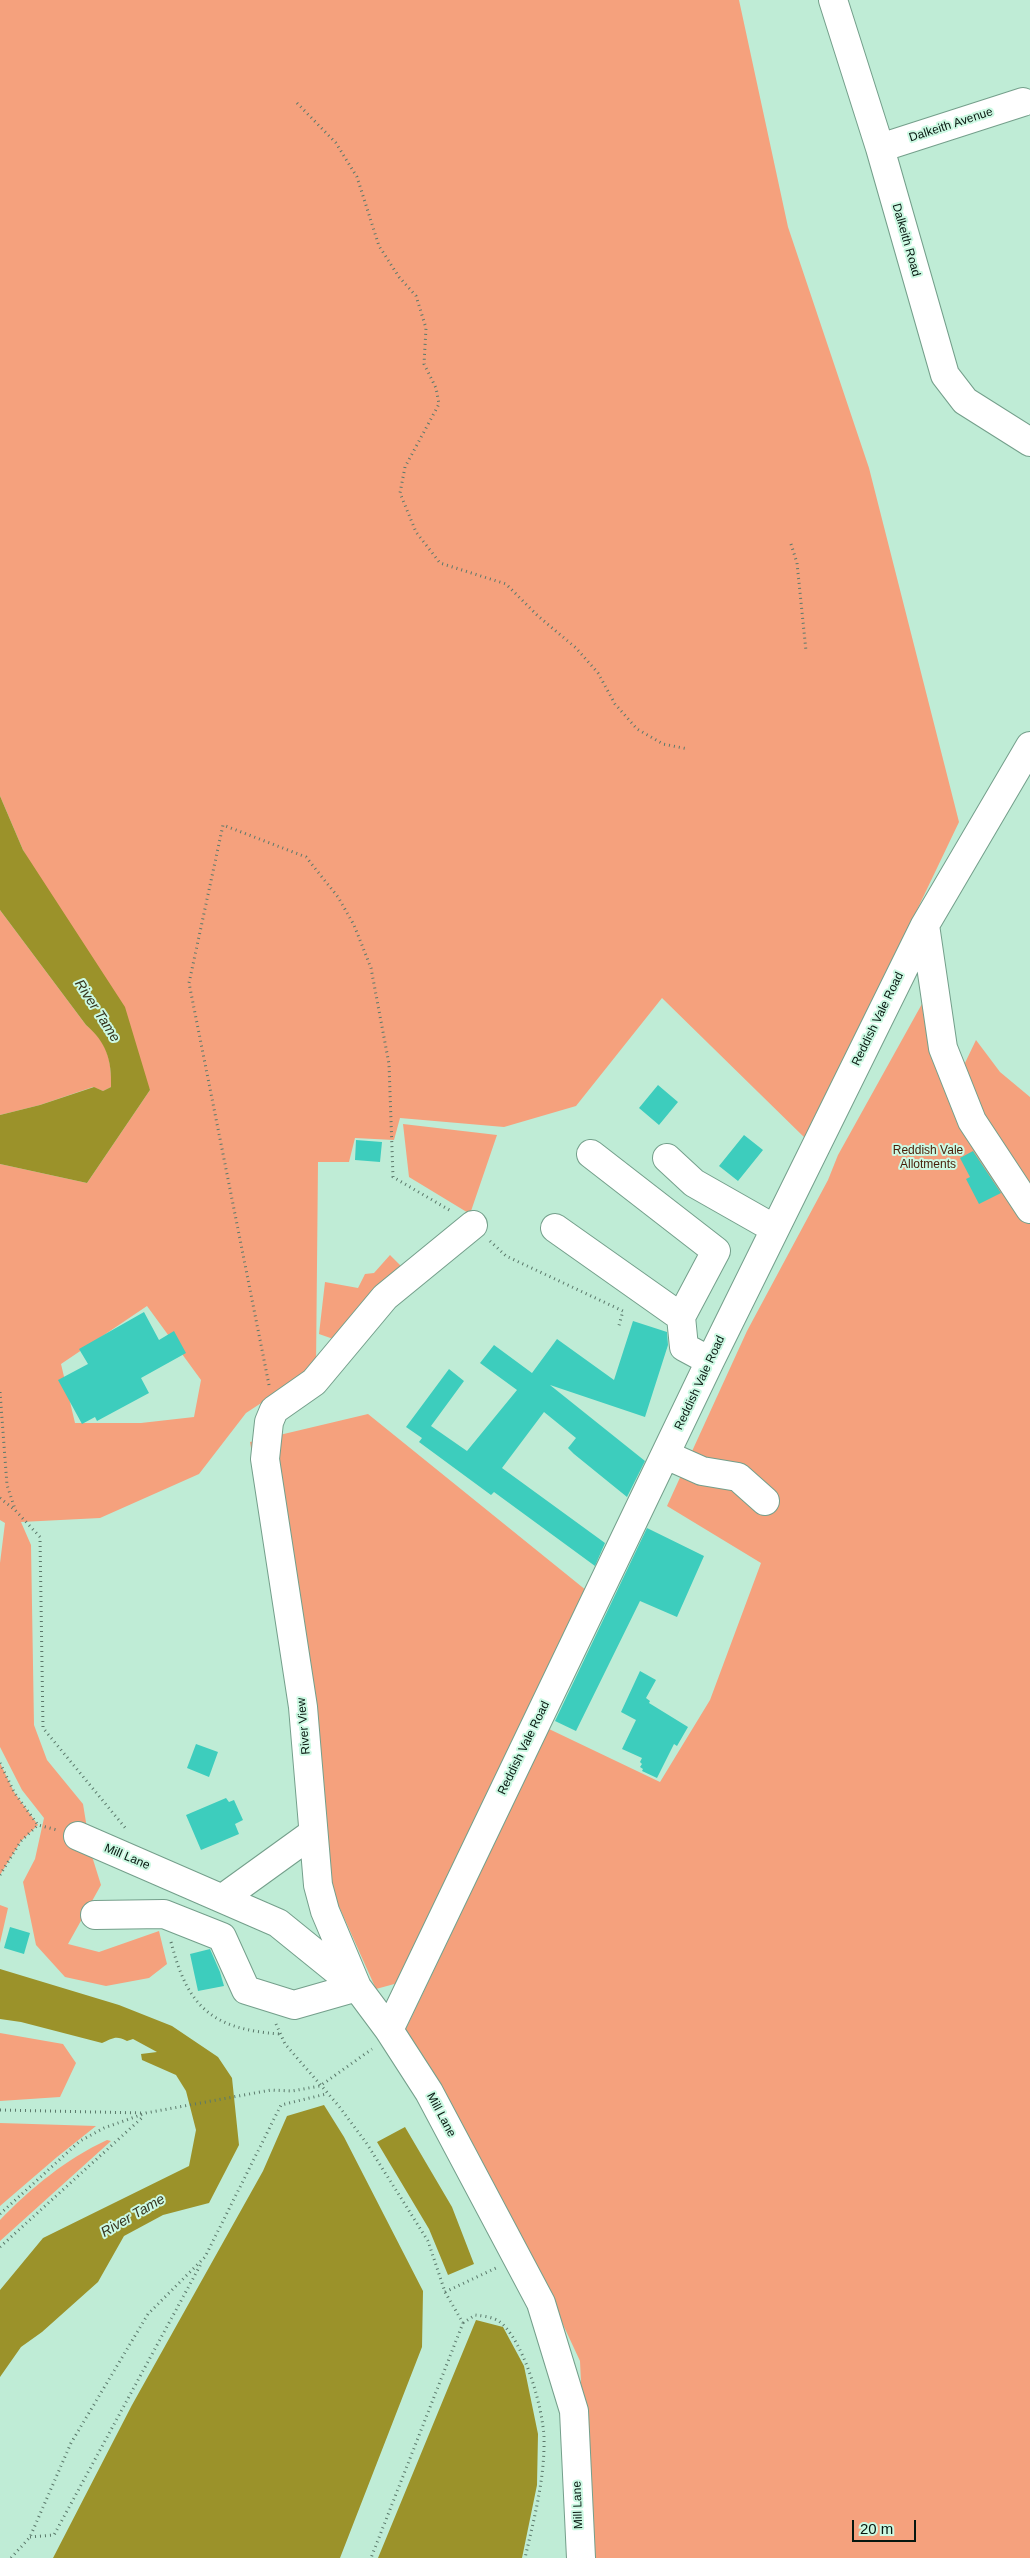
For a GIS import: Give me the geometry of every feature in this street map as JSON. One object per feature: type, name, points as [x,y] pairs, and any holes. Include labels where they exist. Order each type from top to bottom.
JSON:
[{"type":"street","name":"Dalkeith Road","points":[[834,0],[880,148],[945,375],[965,401],[1027,434]]},
{"type":"street","name":"Dalkeith Avenue","points":[[880,148],[1023,102]]},
{"type":"street","name":"Reddish Vale Road","points":[[389,2030],[710,1361],[925,925],[1030,746]]},
{"type":"street","points":[[925,925],[943,1048],[972,1121],[1030,1208]]},
{"type":"street","points":[[591,1154],[716,1251],[681,1317],[684,1347],[710,1361]]},
{"type":"street","points":[[668,1158],[694,1183],[775,1229]]},
{"type":"street","points":[[274,1410],[314,1382],[384,1297],[473,1225]]},
{"type":"street","points":[[554,1228],[681,1317]]},
{"type":"street","name":"River View","points":[[274,1410],[269,1422],[265,1459],[303,1707],[318,1885],[325,1911],[357,1987]]},
{"type":"street","points":[[666,1455],[702,1471],[738,1478],[765,1501]]},
{"type":"street","points":[[223,1898],[313,1832]]},
{"type":"street","name":"Mill Lane","points":[[78,1836],[278,1923],[357,1987],[389,2030],[429,2092],[541,2302],[574,2411],[581,2558]]},
{"type":"street","points":[[94,1915],[164,1914],[222,1937],[246,1990],[294,2005],[357,1987]]},
{"type":"path","points":[[297,103],[336,143],[357,177],[379,246],[399,277],[416,296],[426,328],[424,364],[436,388],[439,404],[405,467],[400,493],[416,532],[440,563],[506,584],[538,616],[576,648],[598,673],[615,704],[637,729],[663,744],[688,749]]},
{"type":"path","points":[[791,544],[797,563],[806,651]]},
{"type":"path","points":[[274,1410],[189,983],[223,825],[306,857],[338,897],[354,925],[371,968],[390,1064],[393,1177],[473,1225],[506,1256],[623,1311],[618,1329]]},
{"type":"path","points":[[0,1392],[7,1485],[15,1510]]},
{"type":"path","points":[[0,1498],[15,1510],[40,1537],[43,1728],[131,1834]]},
{"type":"path","points":[[0,1763],[14,1792],[38,1825],[21,1841],[0,1875]]},
{"type":"path","points":[[164,1914],[176,1964],[198,2006],[219,2022],[250,2032],[280,2034]]},
{"type":"path","points":[[264,1996],[284,2044],[367,2144],[428,2241],[445,2292],[462,2323]]},
{"type":"path","points":[[0,2214],[80,2141],[104,2128],[146,2114],[271,2090],[292,2091],[320,2086],[374,2047],[389,2030]]},
{"type":"path","points":[[30,2537],[54,2534],[204,2257],[281,2105],[326,2094]]},
{"type":"path","points":[[0,2110],[146,2114]]},
{"type":"path","points":[[0,2247],[146,2114]]},
{"type":"path","points":[[12,2558],[30,2537],[71,2443],[148,2314],[204,2257]]},
{"type":"path","points":[[445,2292],[518,2258]]},
{"type":"path","points":[[371,2558],[462,2323],[475,2314],[498,2320],[510,2331],[530,2372],[544,2436],[540,2491],[525,2558]]},
{"type":"green space","points":[[0,0],[739,0],[788,227],[869,468],[959,822],[807,1140],[662,998],[576,1106],[504,1127],[400,1118],[394,1140],[355,1138],[349,1162],[318,1162],[316,1367],[246,1413],[199,1474],[100,1518],[21,1522],[31,1545],[34,1725],[47,1760],[83,1804],[91,1853],[101,1885],[68,1944],[99,1952],[159,1931],[167,1964],[149,1978],[106,1986],[65,1977],[36,1945],[23,1882],[35,1859],[44,1818],[22,1790],[0,1747],[0,1563],[5,1523],[0,1520],[0,1164],[87,1183],[150,1090],[23,850],[0,796]],"holes":[[[147,1306],[201,1380],[194,1417],[141,1423],[75,1423],[61,1364]]]},
{"type":"green space","points":[[0,910],[86,1025],[99,1038],[109,1060],[111,1087],[103,1091],[93,1087],[40,1105],[0,1115]]},
{"type":"green space","name":"Reddish Vale Allotments","points":[[933,984],[964,1065],[976,1040],[1000,1072],[1030,1097],[1030,2558],[589,2558],[580,2361],[539,2273],[402,2037],[549,1729],[660,1782],[710,1700],[761,1563],[667,1506],[747,1331],[828,1180],[838,1155]]},
{"type":"green space","points":[[403,1124],[497,1135],[470,1214],[409,1177]]},
{"type":"green space","points":[[390,1255],[404,1269],[339,1341],[319,1334],[325,1282],[358,1288],[365,1274],[374,1273]]},
{"type":"green space","points":[[368,1414],[592,1595],[398,1983],[376,1989],[324,1873],[250,1442]]},
{"type":"green space","points":[[0,1763],[14,1792],[38,1825],[21,1841],[0,1875]]},
{"type":"green space","points":[[0,1905],[8,1908],[0,1943]]},
{"type":"green space","points":[[0,2033],[63,2044],[76,2063],[60,2097],[0,2101]]},
{"type":"green space","points":[[0,2123],[96,2126],[0,2206]]},
{"type":"green space","points":[[107,2140],[111,2141],[0,2241],[0,2220],[12,2208],[63,2165]]},
{"type":"water","name":"River Tame","points":[[0,796],[23,850],[125,1007],[150,1090],[87,1183],[0,1164],[0,1115],[40,1105],[94,1087],[103,1091],[111,1087],[111,1077],[109,1060],[103,1045],[0,910]]},
{"type":"water","name":"River Tame","points":[[0,1969],[119,2005],[172,2026],[218,2057],[232,2078],[239,2145],[209,2203],[163,2215],[124,2236],[98,2282],[42,2332],[21,2347],[0,2377],[0,2290],[43,2238],[189,2166],[196,2130],[186,2091],[176,2075],[142,2060],[141,2054],[157,2052],[133,2039],[127,2041],[115,2038],[102,2043],[21,2022],[0,2019]]},
{"type":"water","points":[[324,2105],[344,2137],[423,2291],[422,2347],[340,2558],[53,2558],[132,2405],[263,2171],[287,2116]]},
{"type":"water","points":[[405,2127],[452,2207],[474,2264],[448,2275],[429,2229],[377,2142]]},
{"type":"water","points":[[476,2320],[503,2327],[524,2366],[538,2434],[537,2485],[522,2558],[378,2558]]},
{"type":"building","points":[[658,1085],[678,1102],[659,1125],[639,1108]]},
{"type":"building","points":[[744,1135],[763,1150],[738,1181],[719,1166]]},
{"type":"building","points":[[356,1140],[382,1142],[380,1162],[355,1160]]},
{"type":"building","points":[[973,1151],[1001,1193],[979,1204],[966,1179],[970,1177],[960,1158]]},
{"type":"building","points":[[144,1312],[159,1340],[174,1331],[186,1353],[141,1378],[149,1393],[97,1421],[95,1417],[82,1424],[58,1380],[88,1364],[79,1349]]},
{"type":"building","points":[[633,1321],[667,1332],[668,1345],[645,1417],[550,1385],[645,1461],[627,1497],[568,1448],[576,1438],[544,1412],[502,1468],[605,1543],[595,1566],[494,1492],[491,1495],[419,1442],[422,1438],[406,1427],[449,1369],[464,1381],[431,1426],[467,1451],[517,1390],[480,1363],[494,1345],[532,1373],[557,1339],[614,1380]]},
{"type":"building","points":[[647,1528],[704,1556],[677,1617],[640,1601],[576,1731],[555,1721]]},
{"type":"building","points":[[640,1671],[656,1680],[646,1698],[650,1701],[649,1703],[688,1727],[677,1746],[674,1744],[657,1778],[642,1771],[643,1769],[640,1767],[642,1764],[640,1762],[642,1758],[622,1749],[636,1720],[621,1712]]},
{"type":"building","points":[[196,1744],[218,1752],[209,1777],[187,1768]]},
{"type":"building","points":[[226,1798],[229,1802],[234,1800],[243,1820],[235,1824],[239,1834],[201,1850],[186,1815]]},
{"type":"building","points":[[10,1927],[30,1933],[24,1954],[4,1948]]},
{"type":"building","points":[[210,1949],[224,1986],[198,1991],[190,1954]]}]
